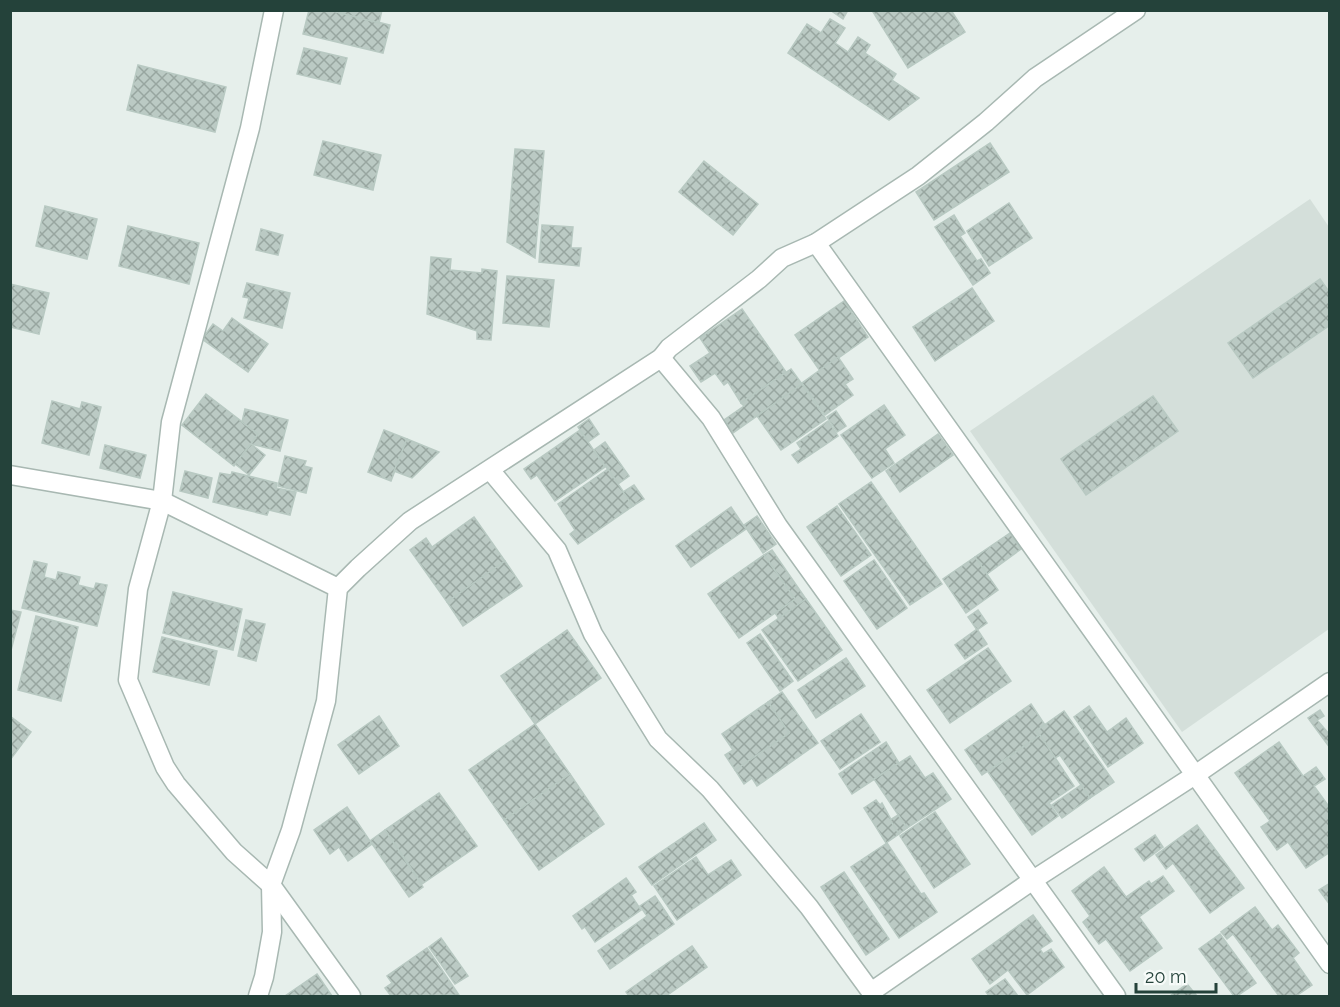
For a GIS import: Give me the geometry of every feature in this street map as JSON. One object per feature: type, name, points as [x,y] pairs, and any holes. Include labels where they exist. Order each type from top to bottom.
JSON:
[{"type":"street","points":[[274,10],[250,128],[171,422],[162,501],[138,589],[128,680],[165,767],[176,784],[234,852],[270,885],[351,996]]},
{"type":"street","points":[[258,996],[264,977],[272,932],[270,885],[291,830],[326,701],[338,588],[410,521],[661,358],[669,348],[759,279],[782,258],[816,243],[918,176],[986,122],[1035,78],[1136,10]]},
{"type":"street","points":[[816,243],[1329,964]]},
{"type":"street","points":[[661,358],[711,418],[778,526],[1116,996]]},
{"type":"street","points":[[490,470],[557,550],[593,634],[658,739],[726,807],[809,907],[872,994],[1033,880],[1195,775],[1329,682]]},
{"type":"street","points":[[10,475],[162,501],[338,588]]},
{"type":"shaded area","points":[[1310,199],[1329,227],[1329,629],[1182,732],[970,431]]},
{"type":"building","points":[[309,10],[329,10],[390,25],[383,53],[303,34]]},
{"type":"building","points":[[329,10],[382,10],[379,23]]},
{"type":"building","points":[[830,10],[848,10],[843,19]]},
{"type":"building","points":[[876,10],[951,10],[965,32],[908,68],[873,12]]},
{"type":"building","points":[[830,19],[845,28],[835,43],[848,52],[858,37],[870,45],[865,53],[896,74],[892,80],[919,98],[889,120],[788,53],[807,24],[821,33]]},
{"type":"building","points":[[304,48],[347,58],[340,84],[297,74]]},
{"type":"building","points":[[138,65],[226,87],[215,132],[127,110]]},
{"type":"building","points":[[323,141],[381,155],[373,190],[314,175]]},
{"type":"building","points":[[990,143],[1009,172],[934,220],[916,192]]},
{"type":"building","points":[[515,149],[544,151],[535,258],[507,242]]},
{"type":"building","points":[[704,161],[758,204],[733,235],[679,192]]},
{"type":"building","points":[[1009,203],[1032,238],[989,266],[967,231]]},
{"type":"building","points":[[45,206],[97,219],[87,259],[36,246]]},
{"type":"building","points":[[954,215],[965,233],[960,236],[977,261],[981,259],[990,273],[973,285],[935,227]]},
{"type":"building","points":[[542,225],[573,227],[571,248],[581,248],[579,266],[539,262]]},
{"type":"building","points":[[128,226],[199,243],[189,284],[119,266]]},
{"type":"building","points":[[261,229],[283,235],[278,255],[256,250]]},
{"type":"building","points":[[431,257],[451,259],[450,270],[482,273],[482,269],[497,271],[491,340],[477,339],[477,331],[427,314]]},
{"type":"building","points":[[507,276],[554,280],[549,327],[503,323]]},
{"type":"building","points":[[1320,279],[1330,293],[1330,325],[1253,378],[1228,343]]},
{"type":"building","points":[[247,283],[290,293],[282,328],[244,318],[249,298],[243,297]]},
{"type":"building","points":[[10,284],[49,293],[39,334],[10,327]]},
{"type":"building","points":[[972,288],[994,321],[935,361],[913,327]]},
{"type":"building","points":[[844,301],[868,337],[820,371],[795,335]]},
{"type":"building","points":[[742,309],[786,372],[741,403],[728,382],[724,385],[715,373],[701,382],[690,366],[710,353],[700,338]]},
{"type":"building","points":[[232,318],[268,344],[248,372],[202,339],[213,324],[223,331]]},
{"type":"building","points":[[838,357],[853,379],[845,384],[853,395],[825,415],[802,383]]},
{"type":"building","points":[[791,369],[802,384],[733,433],[724,420],[744,406],[741,403]]},
{"type":"building","points":[[802,384],[826,419],[781,450],[757,416]]},
{"type":"building","points":[[206,394],[258,434],[234,466],[182,425]]},
{"type":"building","points":[[1153,396],[1178,431],[1086,495],[1061,459]]},
{"type":"building","points":[[52,401],[80,409],[82,402],[101,407],[89,455],[42,443]]},
{"type":"building","points":[[884,405],[905,435],[885,449],[894,463],[872,478],[841,435]]},
{"type":"building","points":[[245,409],[288,420],[280,451],[251,444],[258,434],[242,422]]},
{"type":"building","points":[[836,411],[846,426],[837,432],[827,417]]},
{"type":"building","points":[[589,419],[599,434],[588,442],[578,427]]},
{"type":"building","points":[[828,421],[838,436],[798,463],[792,455],[801,449],[797,443]]},
{"type":"building","points":[[384,430],[407,439],[391,481],[368,472]]},
{"type":"building","points":[[580,430],[605,467],[555,501],[537,475],[531,479],[524,469]]},
{"type":"building","points":[[938,434],[953,455],[900,492],[886,471]]},
{"type":"building","points":[[407,439],[439,452],[412,478],[394,471]]},
{"type":"building","points":[[605,442],[629,476],[618,484],[594,450]]},
{"type":"building","points":[[251,444],[265,455],[249,475],[235,464]]},
{"type":"building","points":[[105,445],[146,455],[140,478],[100,468]]},
{"type":"building","points":[[285,456],[306,461],[304,466],[312,468],[306,493],[278,486]]},
{"type":"building","points":[[608,469],[633,506],[578,544],[570,534],[575,530],[558,504]]},
{"type":"building","points":[[185,471],[212,478],[208,498],[180,491]]},
{"type":"building","points":[[232,472],[277,483],[276,488],[296,492],[290,515],[269,510],[267,515],[213,502],[220,473],[231,475]]},
{"type":"building","points":[[871,482],[942,584],[910,605],[839,504]]},
{"type":"building","points":[[634,485],[644,499],[633,506],[623,492]]},
{"type":"building","points":[[837,506],[871,555],[841,576],[807,527]]},
{"type":"building","points":[[731,507],[746,529],[691,567],[676,546]]},
{"type":"building","points":[[757,516],[776,544],[763,553],[744,525]]},
{"type":"building","points":[[474,517],[505,561],[447,602],[410,550],[426,538],[432,547]]},
{"type":"building","points":[[1010,533],[1021,549],[987,574],[975,557]]},
{"type":"building","points":[[772,550],[806,599],[779,619],[775,613],[795,599],[764,555]]},
{"type":"building","points":[[764,555],[795,599],[739,638],[708,594]]},
{"type":"building","points":[[975,557],[998,590],[966,613],[943,579]]},
{"type":"building","points":[[874,560],[907,608],[877,629],[844,581]]},
{"type":"building","points":[[34,561],[47,564],[44,577],[56,580],[58,572],[80,577],[78,585],[94,589],[96,583],[107,585],[97,626],[22,608]]},
{"type":"building","points":[[505,561],[522,586],[463,626],[447,602]]},
{"type":"building","points":[[173,592],[242,609],[233,650],[163,633]]},
{"type":"building","points":[[806,599],[842,650],[798,681],[762,630]]},
{"type":"building","points":[[10,610],[21,612],[10,654]]},
{"type":"building","points":[[978,610],[987,623],[977,630],[968,617]]},
{"type":"building","points":[[36,616],[78,627],[61,701],[18,690]]},
{"type":"building","points":[[246,620],[265,624],[256,661],[238,656]]},
{"type":"building","points":[[977,629],[987,644],[965,659],[955,645]]},
{"type":"building","points":[[567,630],[601,678],[535,724],[501,676]]},
{"type":"building","points":[[760,634],[793,681],[780,691],[747,643]]},
{"type":"building","points":[[162,637],[217,651],[209,685],[153,672]]},
{"type":"building","points":[[988,648],[1011,681],[950,723],[927,690]]},
{"type":"building","points":[[846,658],[865,686],[816,718],[798,690]]},
{"type":"building","points":[[782,692],[818,743],[757,786],[752,778],[744,784],[735,770],[789,733],[768,702]]},
{"type":"building","points":[[768,702],[789,733],[735,770],[725,755],[733,750],[722,734]]},
{"type":"building","points":[[1031,704],[1045,725],[1036,731],[1040,735],[982,775],[965,750]]},
{"type":"building","points":[[1089,706],[1107,732],[1126,718],[1143,743],[1108,767],[1074,717]]},
{"type":"building","points":[[1320,710],[1324,716],[1317,720],[1330,735],[1330,748],[1308,718]]},
{"type":"building","points":[[1064,711],[1114,782],[1090,798],[1060,755],[1055,758],[1036,731]]},
{"type":"building","points":[[861,714],[880,742],[840,769],[821,741]]},
{"type":"building","points":[[10,716],[31,732],[10,760]]},
{"type":"building","points":[[379,716],[399,746],[359,774],[338,745]]},
{"type":"building","points":[[535,724],[570,774],[504,820],[469,770]]},
{"type":"building","points":[[1040,735],[1074,786],[1049,803],[1058,816],[1032,835],[988,772]]},
{"type":"building","points":[[886,742],[899,763],[852,794],[839,774]]},
{"type":"building","points":[[1279,742],[1303,776],[1316,767],[1325,779],[1314,786],[1330,808],[1330,852],[1306,868],[1288,842],[1277,850],[1261,827],[1270,821],[1235,773]]},
{"type":"building","points":[[910,756],[925,778],[933,773],[951,799],[907,828],[874,779]]},
{"type":"building","points":[[570,774],[604,824],[539,870],[504,820]]},
{"type":"building","points":[[1081,785],[1090,798],[1062,818],[1052,805]]},
{"type":"building","points":[[439,793],[477,846],[422,884],[385,830]]},
{"type":"building","points":[[876,800],[880,805],[882,803],[899,834],[886,843],[864,808]]},
{"type":"building","points":[[347,807],[372,844],[348,861],[339,847],[330,854],[314,830]]},
{"type":"building","points":[[935,812],[970,864],[934,888],[900,836]]},
{"type":"building","points":[[898,815],[907,828],[899,834],[890,820]]},
{"type":"building","points":[[704,823],[716,840],[652,885],[639,867]]},
{"type":"building","points":[[1197,825],[1244,888],[1210,913],[1173,863],[1166,869],[1156,855]]},
{"type":"building","points":[[385,830],[423,887],[409,897],[370,841]]},
{"type":"building","points":[[1155,835],[1163,847],[1144,861],[1135,849]]},
{"type":"building","points":[[887,843],[921,894],[924,893],[937,912],[899,938],[851,867]]},
{"type":"building","points":[[696,857],[708,875],[731,860],[741,875],[677,920],[654,886]]},
{"type":"building","points":[[1104,867],[1126,897],[1149,881],[1151,884],[1163,876],[1174,891],[1139,917],[1162,948],[1130,971],[1106,939],[1099,944],[1083,922],[1090,916],[1072,891]]},
{"type":"building","points":[[844,872],[889,939],[866,955],[821,887]]},
{"type":"building","points":[[626,878],[636,892],[631,895],[641,910],[595,942],[585,927],[582,929],[573,916]]},
{"type":"building","points":[[1330,883],[1330,905],[1319,890]]},
{"type":"building","points":[[655,896],[674,924],[610,969],[598,951],[647,916],[640,906]]},
{"type":"building","points":[[1255,907],[1272,930],[1278,925],[1299,953],[1293,958],[1312,985],[1296,996],[1279,996],[1233,934],[1227,939],[1221,932]]},
{"type":"building","points":[[1033,915],[1052,941],[1040,949],[1043,954],[1051,949],[1064,967],[1027,995],[1008,970],[990,984],[972,959]]},
{"type":"building","points":[[1220,934],[1256,983],[1237,996],[1234,996],[1199,949]]},
{"type":"building","points":[[441,938],[468,976],[455,984],[429,947]]},
{"type":"building","points":[[692,946],[707,967],[666,996],[629,996],[626,992]]},
{"type":"building","points":[[427,948],[459,995],[391,996],[385,988],[392,983],[387,976]]},
{"type":"building","points":[[317,974],[332,996],[285,996]]},
{"type":"building","points":[[1005,979],[1018,996],[989,996],[986,992]]},
{"type":"building","points":[[1187,984],[1197,996],[1170,996]]}]
